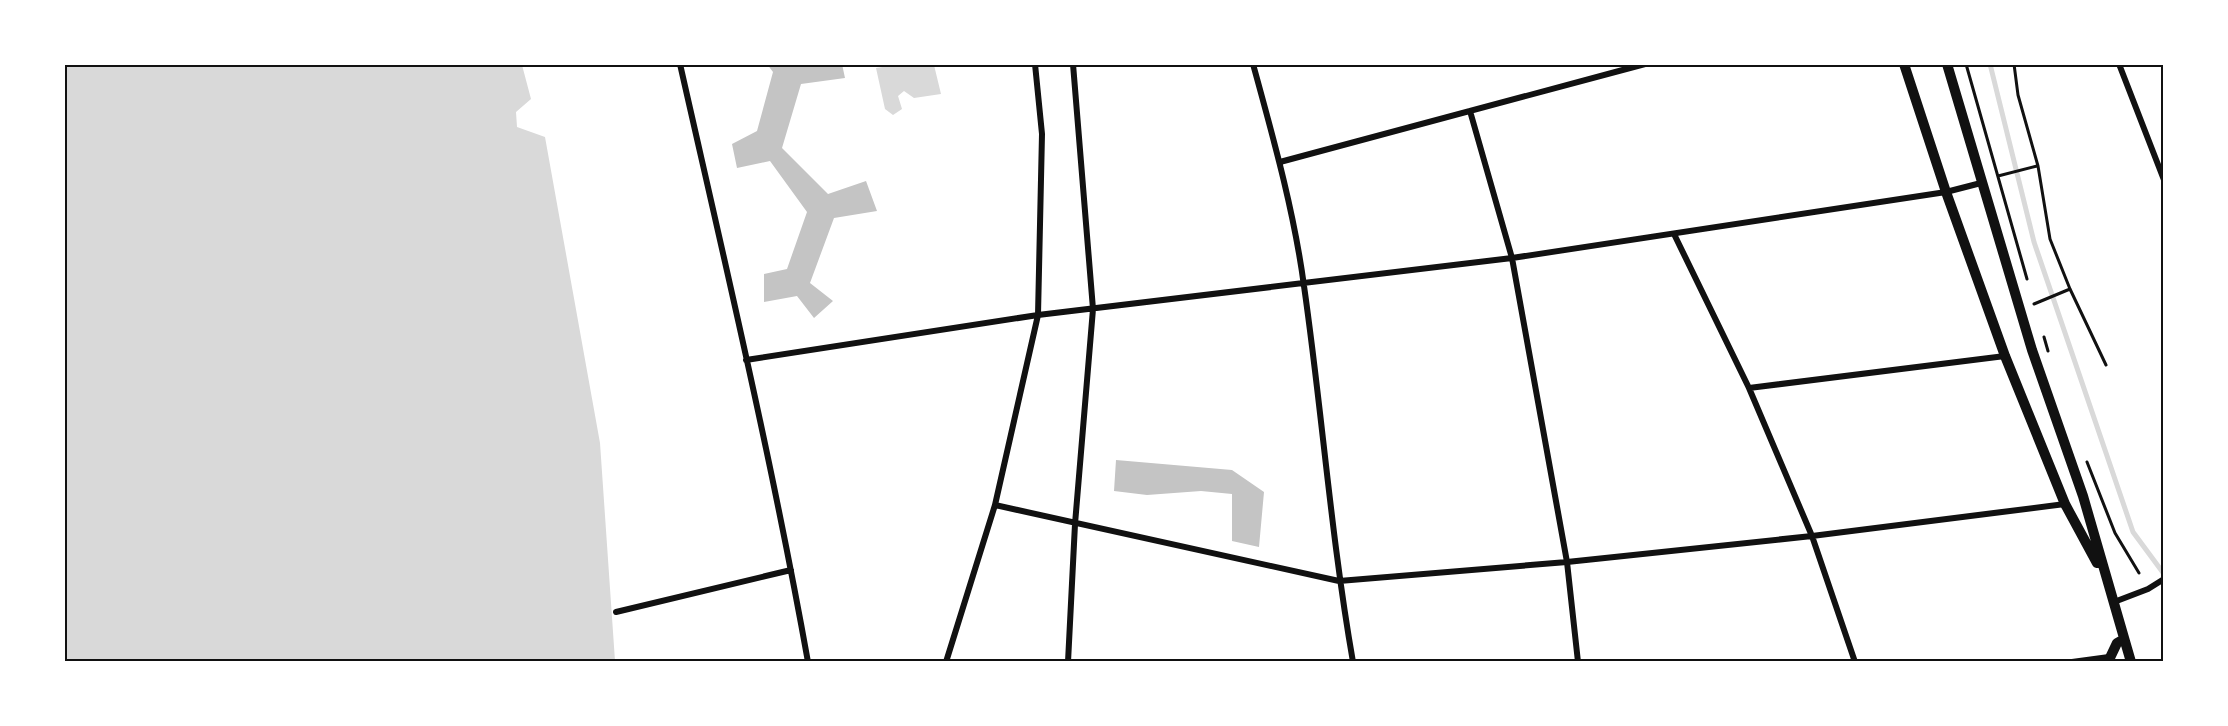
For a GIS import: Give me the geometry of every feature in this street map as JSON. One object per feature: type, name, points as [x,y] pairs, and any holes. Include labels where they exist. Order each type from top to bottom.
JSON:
[{"type":"main road","points":[[1904,64],[2004,356],[2065,504],[2105,579]]},
{"type":"main road","points":[[1947,64],[2032,350],[2083,496],[2105,579],[2132,662]]},
{"type":"main road","points":[[2109,659],[2117,644],[2124,639]]},
{"type":"street","points":[[680,64],[791,570],[808,662]]},
{"type":"street","points":[[946,662],[995,505],[1038,315],[1042,134],[1035,64]]},
{"type":"street","points":[[1068,662],[1075,524],[1093,309],[1073,64]]},
{"type":"street","points":[[1253,64],[1280,162],[1304,284],[1339,581],[1353,662]]},
{"type":"street","points":[[1280,162],[1645,64]]},
{"type":"street","points":[[2119,64],[2163,180]]},
{"type":"street","points":[[1470,111],[1512,258],[1567,562],[1578,662]]},
{"type":"street","points":[[746,360],[1038,315],[1512,258],[1946,192],[1981,183]]},
{"type":"street","points":[[1674,234],[1749,388],[1812,536],[1855,662]]},
{"type":"street","points":[[1749,388],[2004,356]]},
{"type":"street","points":[[995,505],[1339,581],[1567,562],[1812,536],[2065,504]]},
{"type":"street","points":[[616,612],[791,570]]},
{"type":"street","points":[[2113,603],[2148,589],[2163,579]]},
{"type":"street","points":[[2072,662],[2109,659]]},
{"type":"path","points":[[1966,64],[2028,283]]},
{"type":"path","points":[[2014,64],[2018,95],[2038,166],[2050,239],[2070,289],[2106,365]]},
{"type":"path","points":[[1998,176],[2038,166]]},
{"type":"path","points":[[2034,304],[2070,289]]},
{"type":"path","points":[[2044,336],[2050,357]]},
{"type":"path","points":[[2087,461],[2115,533],[2139,573]]},
{"type":"shaded area","points":[[64,65],[522,65],[531,99],[516,112],[517,127],[545,137],[600,443],[615,661],[65,661]]},
{"type":"shaded area","points":[[895,65],[934,65],[941,94],[914,98],[904,91],[898,96],[902,109],[893,115],[885,109],[876,68]]},
{"type":"building","points":[[767,64],[842,64],[845,78],[801,84],[782,148],[828,194],[866,181],[877,211],[834,218],[810,283],[833,301],[814,318],[797,296],[764,302],[764,274],[787,269],[807,212],[770,161],[737,168],[732,144],[757,131],[773,72]]},
{"type":"building","points":[[1116,460],[1232,470],[1264,492],[1259,547],[1232,541],[1232,494],[1201,491],[1147,495],[1114,491]]},
{"type":"waterway","points":[[1990,64],[2034,242],[2133,532],[2164,574]]}]
